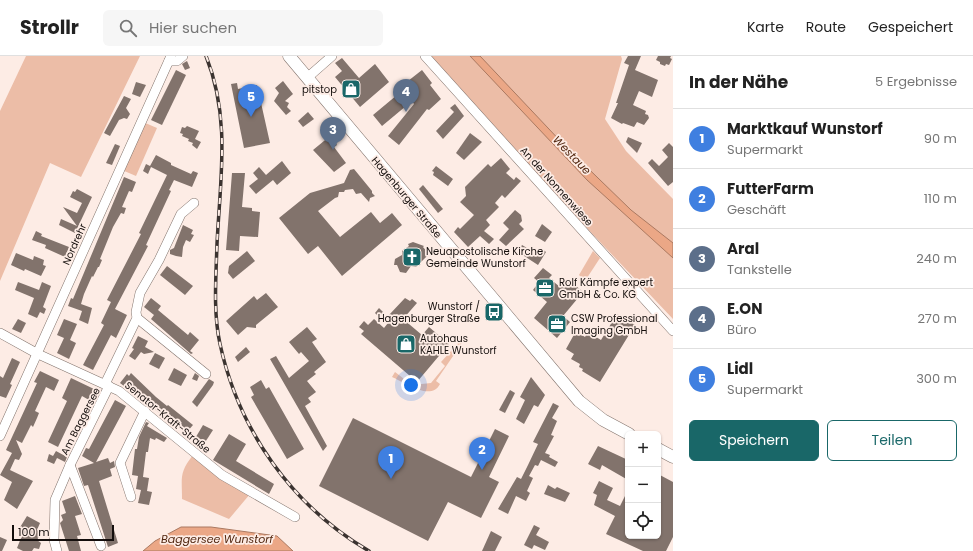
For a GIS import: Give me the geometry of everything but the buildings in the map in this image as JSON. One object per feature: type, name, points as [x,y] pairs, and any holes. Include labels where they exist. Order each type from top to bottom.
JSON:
[{"type":"main road","name":"Hagenburger Straße","points":[[289,56],[579,401],[603,420],[625,432]]},
{"type":"main road","points":[[661,451],[673,457]]},
{"type":"street","name":"Nordrehr","points":[[0,436],[170,58],[177,61],[183,56]]},
{"type":"street","points":[[307,78],[332,56]]},
{"type":"street","name":"An der Nonnenwiese","points":[[425,56],[673,331]]},
{"type":"street","points":[[194,202],[181,214],[159,260],[140,293],[136,312],[137,318],[206,374]]},
{"type":"street","name":"Am Baggersee","points":[[57,551],[54,540],[55,500],[137,318]]},
{"type":"street","name":"Senator-Kraft-Straße","points":[[0,332],[38,354],[107,385],[145,411],[222,475],[295,516]]},
{"type":"street","points":[[131,497],[120,464],[145,411]]},
{"type":"street","name":"Am Baggersee","points":[[70,465],[101,546]]},
{"type":"shaded area","points":[[26,56],[140,56],[81,177],[50,163],[0,281],[0,111]]},
{"type":"shaded area","points":[[430,56],[621,56],[622,59],[605,119],[626,151],[673,199],[673,319],[583,224]]},
{"type":"shaded area","points":[[143,122],[157,128],[136,176],[122,170]]},
{"type":"shaded area","points":[[593,251],[600,258],[585,281],[579,275]]},
{"type":"shaded area","points":[[462,339],[464,340],[436,381],[440,384],[436,389],[424,391],[392,377],[395,372],[412,385],[431,383],[445,366],[441,362]]},
{"type":"shaded area","points":[[193,455],[250,494],[229,519],[182,499],[183,471]]},
{"type":"water","name":"Westaue","points":[[470,56],[480,56],[565,146],[631,210],[673,243],[673,258],[587,180]]},
{"type":"water","name":"Baggersee Wunstorf","points":[[181,527],[211,527],[277,536],[293,551],[143,551],[155,541]]},
{"type":"railway","points":[[206,56],[214,79],[219,103],[221,126],[222,149],[217,244],[216,320],[220,344],[229,376],[240,407],[255,436],[293,489],[316,512],[341,533],[369,551]]},
{"type":"place","name":"pitstop","points":[[351,89]]},
{"type":"place","name":"E.ON","points":[[406,112]]},
{"type":"place","name":"Lidl","points":[[251,117]]},
{"type":"place","name":"Aral","points":[[333,150]]},
{"type":"place","name":"Neuapostolische Kirche Gemeinde Wunstorf","points":[[412,257]]},
{"type":"place","name":"Rolf Kämpfe expert GmbH & Co. KG","points":[[545,288]]},
{"type":"place","name":"Wunstorf / Hagenburger Straße","points":[[494,312]]},
{"type":"place","name":"CSW Professional Imaging GmbH","points":[[557,324]]},
{"type":"place","name":"Autohaus KAHLE Wunstorf","points":[[406,344]]},
{"type":"place","name":"FutterFarm","points":[[482,470]]},
{"type":"place","name":"Marktkauf Wunstorf","points":[[391,479]]}]
